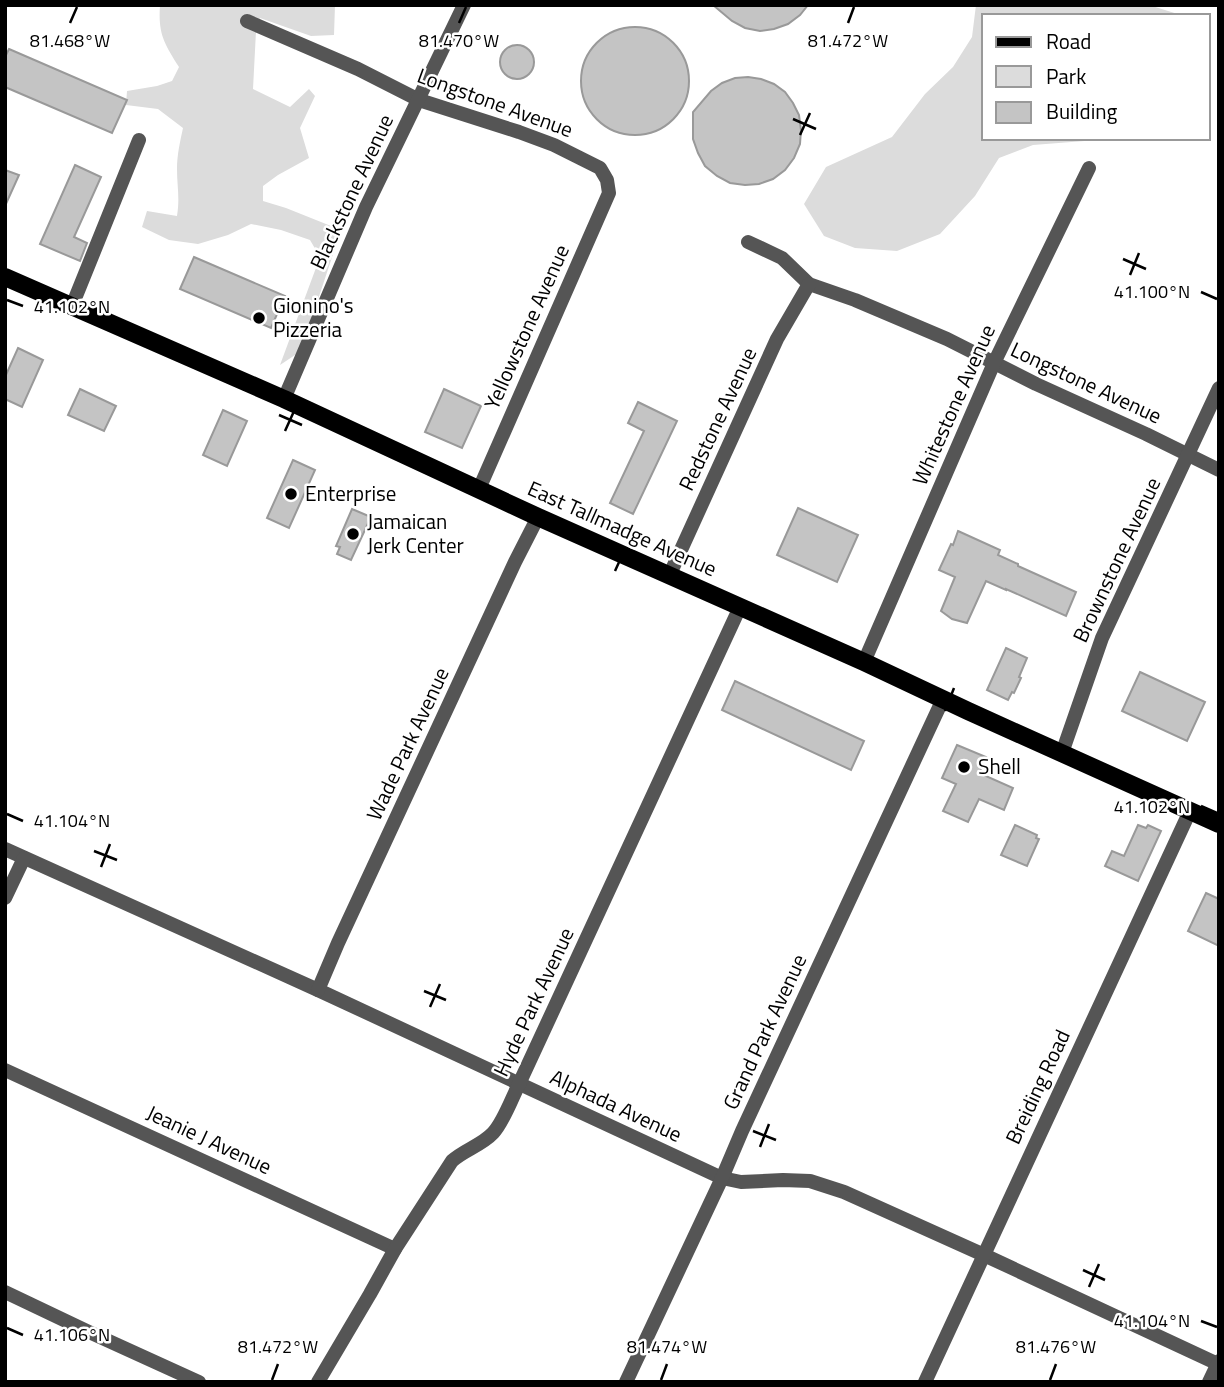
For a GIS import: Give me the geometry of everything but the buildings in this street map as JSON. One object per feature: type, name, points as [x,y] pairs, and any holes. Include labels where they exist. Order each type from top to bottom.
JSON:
[{"type":"main road","name":"East Tallmadge Avenue","points":[[5,276],[284,399],[538,517],[1219,824]]},
{"type":"street","name":"Blackstone Avenue","points":[[284,399],[366,207],[464,5]]},
{"type":"street","name":"Longstone Avenue","points":[[247,21],[358,69],[419,100],[554,145],[600,168],[607,180]]},
{"type":"street","points":[[72,306],[139,140]]},
{"type":"street","name":"Whitestone Avenue","points":[[864,662],[994,363],[1089,168]]},
{"type":"street","name":"Yellowstone Avenue","points":[[479,489],[609,193],[607,180]]},
{"type":"street","name":"Longstone Avenue","points":[[748,242],[782,258],[809,284],[936,334],[1219,470]]},
{"type":"street","name":"Redstone Avenue","points":[[670,575],[777,339],[809,284]]},
{"type":"street","name":"Brownstone Avenue","points":[[1062,753],[1102,638],[1219,388]]},
{"type":"street","name":"Wade Park Avenue","points":[[318,990],[538,517]]},
{"type":"street","name":"Hyde Park Avenue","points":[[318,1382],[395,1249],[452,1161],[495,1132],[740,607]]},
{"type":"street","name":"Grand Park Avenue","points":[[626,1382],[943,699]]},
{"type":"street","name":"Breiding Road","points":[[925,1382],[1190,811]]},
{"type":"street","name":"Alphada Avenue","points":[[5,849],[318,990],[722,1178],[741,1182],[810,1181],[844,1192],[1218,1363]]},
{"type":"street","points":[[5,898],[24,858]]},
{"type":"street","name":"Jeanie J Avenue","points":[[5,1070],[395,1249]]},
{"type":"street","points":[[6,1293],[199,1382]]},
{"type":"street","points":[[1209,1382],[1218,1363]]},
{"type":"green space","points":[[160,5],[335,5],[334,35],[311,36],[260,18],[256,31],[253,89],[290,107],[309,89],[315,96],[300,128],[309,158],[263,186],[263,201],[341,230],[301,351],[280,365],[320,257],[310,240],[251,224],[228,235],[198,244],[169,240],[142,227],[147,211],[177,216],[178,210],[177,164],[183,128],[158,109],[126,105],[127,91],[172,81],[179,67],[163,38]]},
{"type":"green space","points":[[976,5],[1149,5],[1178,14],[982,14],[982,140],[1097,140],[1033,145],[999,158],[975,196],[940,234],[897,251],[855,248],[824,236],[804,204],[826,167],[892,137],[925,94],[953,67],[972,37]]},
{"type":"place","name":"Gionino's Pizzeria","points":[[259,318]]},
{"type":"place","name":"Enterprise","points":[[291,494]]},
{"type":"place","name":"Jamaican Jerk Center","points":[[353,534]]},
{"type":"place","name":"Shell","points":[[964,767]]}]
